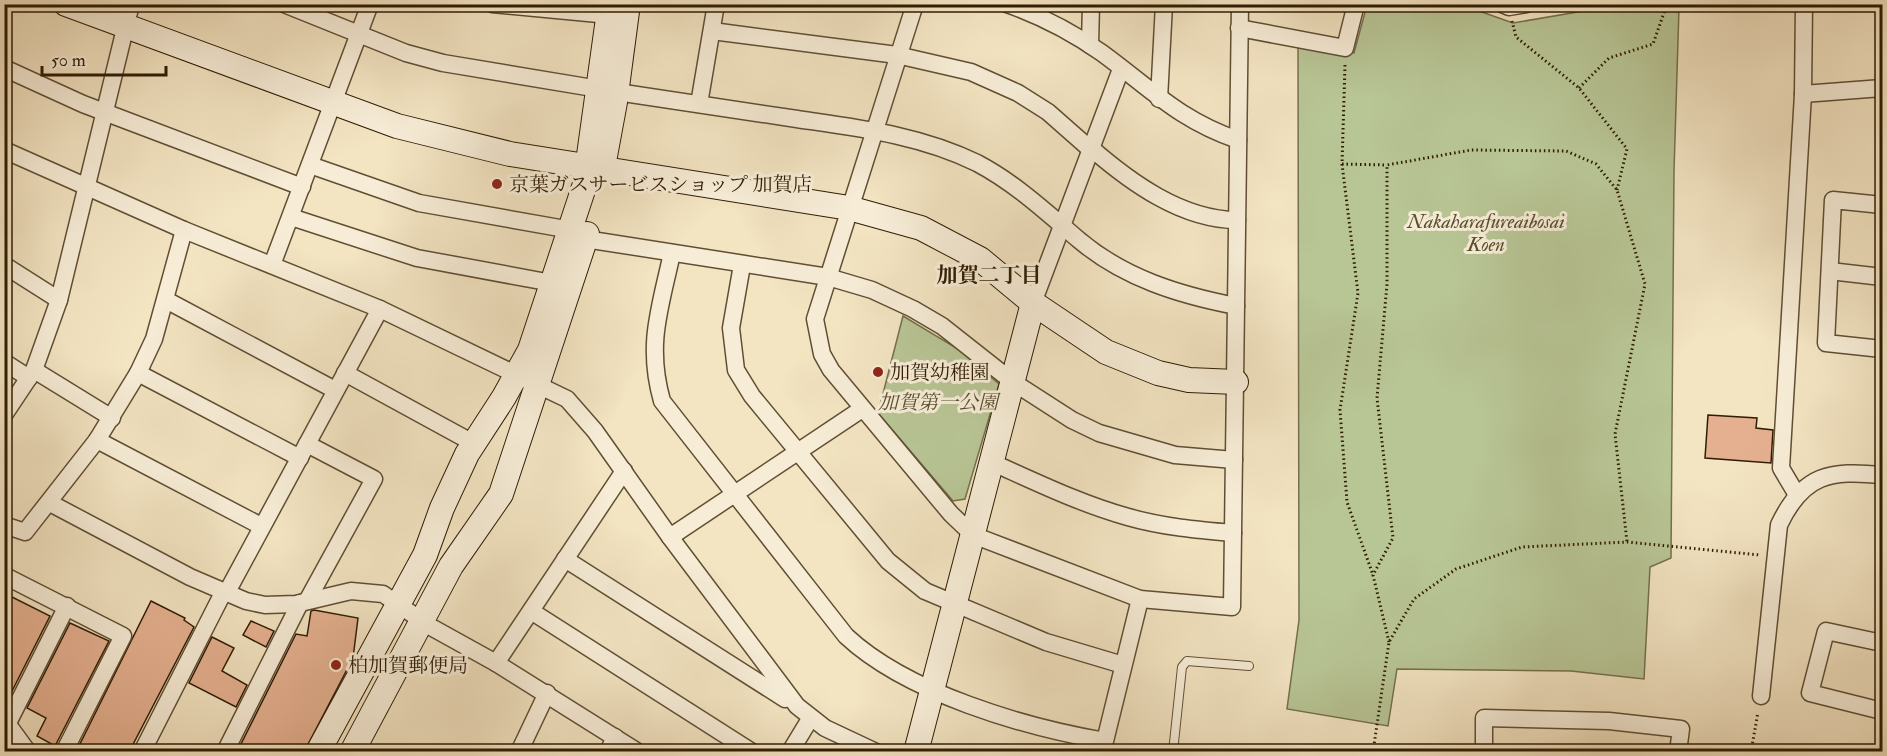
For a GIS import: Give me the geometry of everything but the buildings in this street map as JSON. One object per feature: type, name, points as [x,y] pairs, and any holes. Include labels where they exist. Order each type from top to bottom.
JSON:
[{"type":"street","points":[[66,4],[127,15],[333,104],[397,126],[510,154],[849,208],[921,228],[953,242],[989,266],[1033,303],[1085,340],[1128,363],[1189,380],[1236,382]]},
{"type":"street","points":[[284,4],[406,53],[443,63],[908,137],[977,164],[1030,198],[1079,240],[1124,271],[1156,286],[1197,299],[1236,306]]},
{"type":"street","points":[[272,265],[370,4]]},
{"type":"street","points":[[352,752],[451,566],[501,494],[527,379],[578,234],[595,166],[608,90],[616,8],[492,4]]},
{"type":"street","points":[[699,104],[716,4]]},
{"type":"street","points":[[915,4],[815,319],[822,354],[831,370],[862,409],[951,514],[973,535],[1140,598],[1232,607],[1240,4]]},
{"type":"street","points":[[1007,4],[1043,18],[1090,45],[1159,99],[1211,131],[1238,140]]},
{"type":"street","points":[[1090,45],[1091,4]]},
{"type":"street","points":[[1159,99],[1164,4]]},
{"type":"street","points":[[1239,28],[1345,48],[1356,4]]},
{"type":"street","points":[[1506,5],[1527,4]]},
{"type":"street","points":[[1797,495],[1781,468],[1803,94],[1804,4]]},
{"type":"street","points":[[4,415],[32,374],[59,300],[127,15]]},
{"type":"street","points":[[712,31],[897,55],[971,72],[996,82],[1048,112],[1128,177],[1176,206],[1221,220],[1237,220]]},
{"type":"street","points":[[4,68],[103,112],[302,187]]},
{"type":"street","points":[[916,752],[952,605],[973,535],[1033,303],[1121,69]]},
{"type":"street","points":[[1803,94],[1882,88]]},
{"type":"street","points":[[4,150],[85,188],[184,230],[380,309],[567,399],[578,408],[670,537],[797,706],[810,719],[876,752]]},
{"type":"street","points":[[310,165],[419,203],[672,253],[828,277],[872,290],[914,309],[942,326],[1013,382],[1072,420],[1099,433],[1175,455],[1234,460]]},
{"type":"street","points":[[1882,205],[1833,200],[1827,343],[1882,350]]},
{"type":"street","points":[[291,217],[417,258],[552,284]]},
{"type":"street","points":[[4,525],[25,532],[97,440],[111,418],[138,373],[154,339],[184,230]]},
{"type":"street","points":[[318,752],[424,555],[467,453],[527,379],[530,350],[552,284],[578,234]]},
{"type":"street","points":[[672,253],[654,335],[654,373],[662,401],[733,495],[846,636],[865,654],[891,671],[1020,723],[1104,746],[1140,598]]},
{"type":"street","points":[[4,265],[59,300]]},
{"type":"street","points":[[742,265],[731,328],[736,370],[752,396],[888,561],[925,591],[952,605],[1046,642],[1123,665]]},
{"type":"street","points":[[1830,271],[1882,276]]},
{"type":"street","points":[[166,300],[335,390]]},
{"type":"street","points":[[142,752],[225,591],[380,309]]},
{"type":"street","points":[[4,362],[32,374],[111,418]]},
{"type":"street","points":[[138,373],[303,451],[374,478],[303,602],[225,752]]},
{"type":"street","points":[[345,373],[475,444]]},
{"type":"street","points":[[670,537],[862,409]]},
{"type":"street","points":[[97,440],[261,526]]},
{"type":"street","points":[[991,462],[1069,496],[1127,517],[1192,530],[1233,533]]},
{"type":"street","points":[[496,663],[624,471]]},
{"type":"street","points":[[1761,696],[1779,525],[1791,501],[1810,483],[1825,476],[1839,473],[1882,476]]},
{"type":"street","points":[[50,502],[190,577],[246,601],[265,605],[303,602],[351,591],[383,594],[422,621],[547,693],[611,744],[638,752]]},
{"type":"street","points":[[565,559],[797,706]]},
{"type":"street","points":[[4,582],[7,577],[123,636],[64,752]]},
{"type":"street","points":[[28,752],[6,721],[67,606]]},
{"type":"street","points":[[531,611],[752,752]]},
{"type":"street","points":[[1882,643],[1826,631],[1810,693],[1882,711]]},
{"type":"street","points":[[519,752],[547,693]]},
{"type":"street","points":[[338,715],[365,727]]},
{"type":"street","points":[[1484,752],[1484,718],[1609,721],[1682,729],[1678,752]]},
{"type":"street","points":[[790,752],[810,719]]},
{"type":"lane","points":[[1173,752],[1182,667],[1187,662],[1249,666]]},
{"type":"path","points":[[1579,88],[1609,57],[1653,44],[1667,4]]},
{"type":"path","points":[[1506,5],[1516,37],[1579,88],[1626,149],[1617,190]]},
{"type":"path","points":[[1345,48],[1342,164],[1358,293],[1340,410],[1347,502],[1372,575],[1389,642]]},
{"type":"path","points":[[1342,164],[1387,165],[1471,150],[1566,151],[1596,164],[1617,190],[1645,284],[1615,434],[1627,542]]},
{"type":"path","points":[[1372,575],[1393,538],[1377,398],[1387,284],[1387,165]]},
{"type":"path","points":[[1373,752],[1389,642],[1414,599],[1456,569],[1522,547],[1627,542],[1775,556]]},
{"type":"path","points":[[1751,752],[1761,696]]},
{"type":"green space","name":"Nakaharafureaibosai Koen","points":[[1367,5],[1462,5],[1513,23],[1601,8],[1665,12],[1679,8],[1674,171],[1671,558],[1650,567],[1644,679],[1571,671],[1397,669],[1388,726],[1287,709],[1299,620],[1298,44],[1354,53]]},
{"type":"green space","name":"加賀第一公園","points":[[903,316],[958,349],[999,384],[965,499],[953,501],[878,413]]},
{"type":"place","name":"京葉ガスサービスショップ 加賀店","points":[[497,184]]},
{"type":"place","name":"加賀幼稚園","points":[[878,372]]},
{"type":"place","name":"柏加賀郵便局","points":[[336,665]]},
{"type":"district","name":"加賀二丁目","points":[[989,275]]}]
